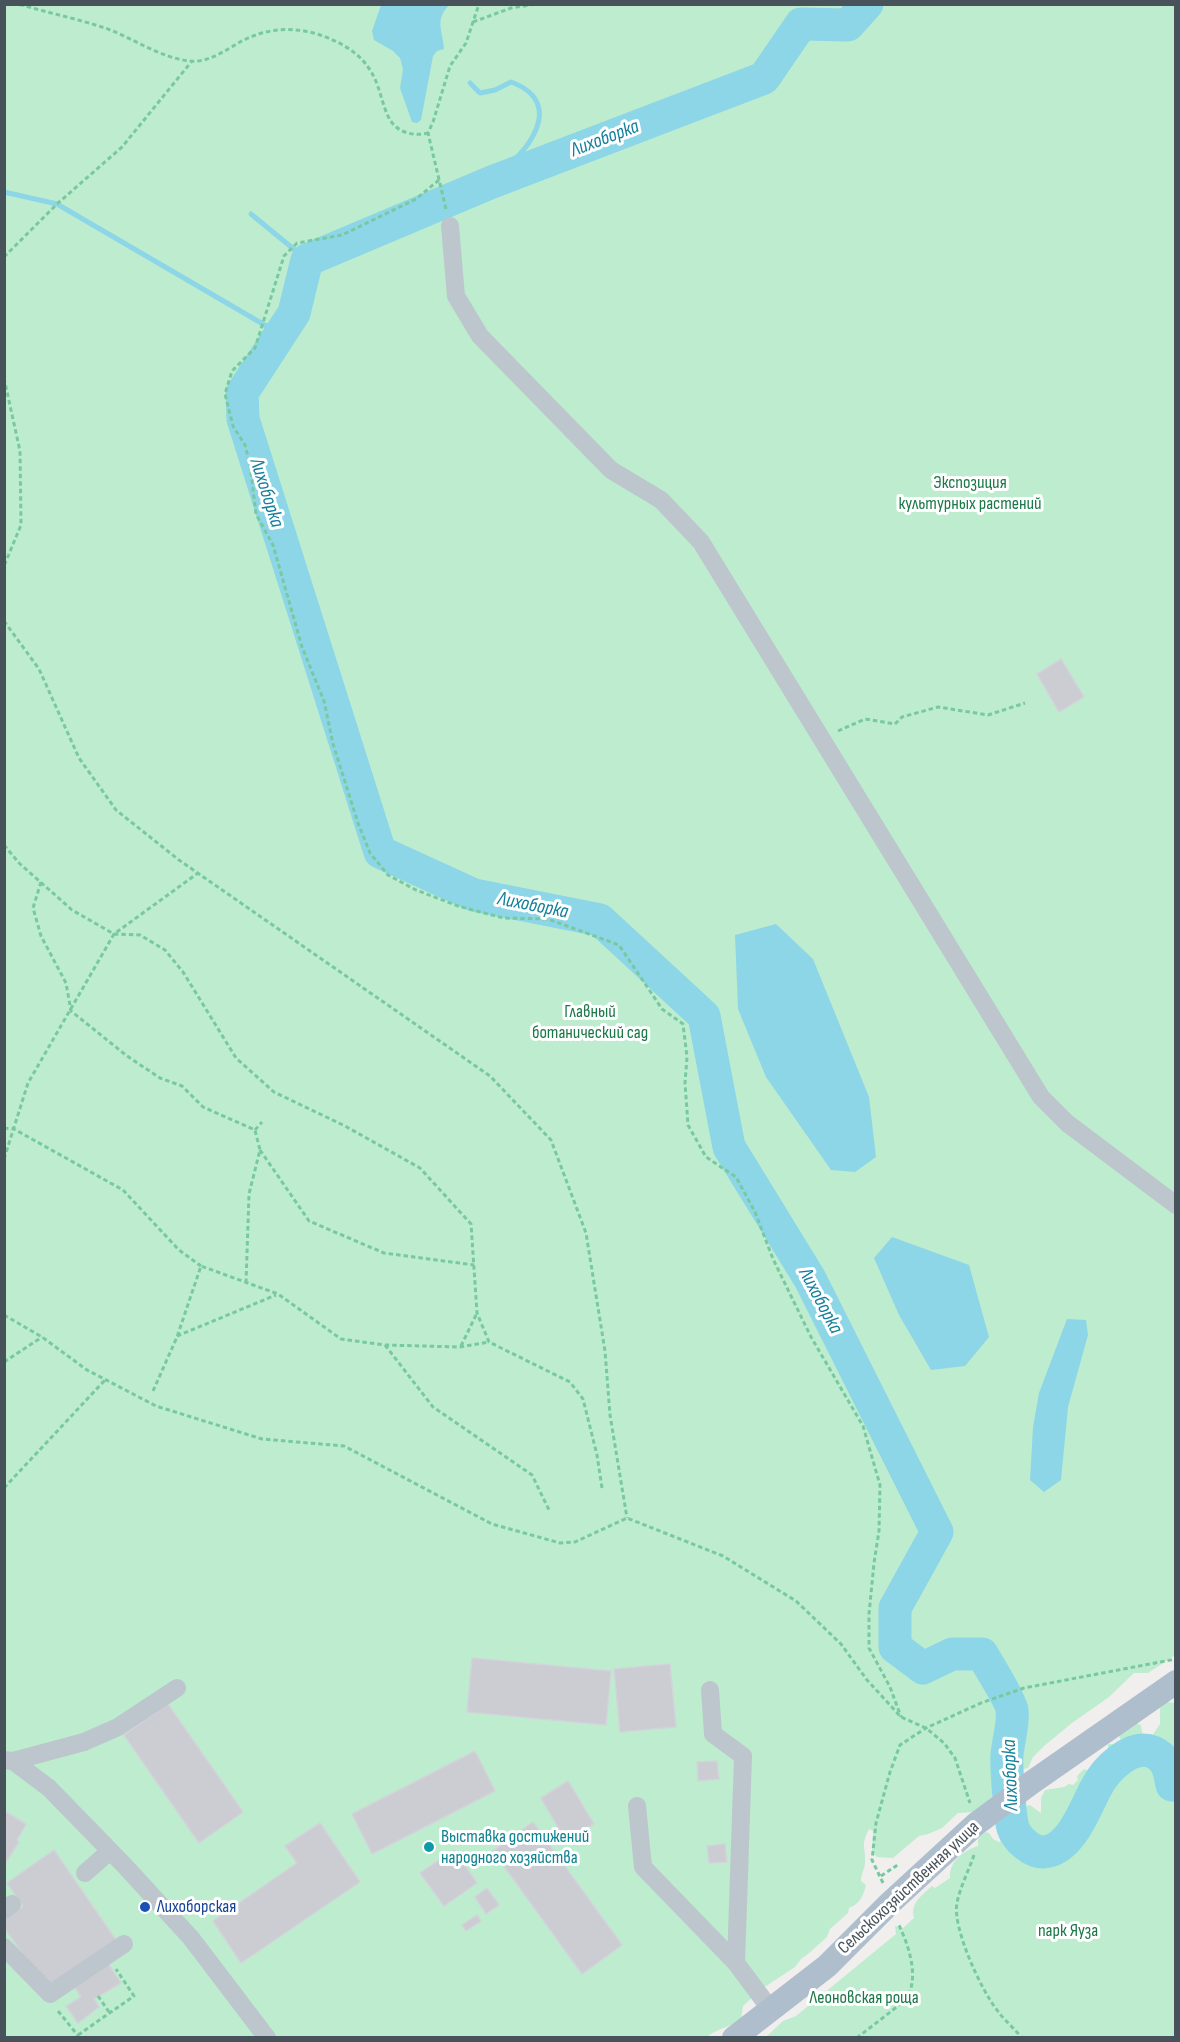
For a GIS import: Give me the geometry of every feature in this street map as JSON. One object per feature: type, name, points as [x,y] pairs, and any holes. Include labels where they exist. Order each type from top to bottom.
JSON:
[{"type":"main road","name":"Сельскохозяйственная улица","points":[[734,2037],[827,1966],[890,1903],[976,1824],[1176,1682]]},
{"type":"lane","points":[[450,226],[456,296],[480,336],[610,470],[661,500],[701,543],[1041,1097],[1067,1123],[1176,1205]]},
{"type":"lane","points":[[9,1761],[84,1742],[118,1727],[177,1688]]},
{"type":"lane","points":[[710,1690],[713,1734],[743,1756],[736,1963]]},
{"type":"lane","points":[[9,1761],[49,1788],[110,1851],[191,1938],[267,2037]]},
{"type":"lane","points":[[637,1806],[643,1867],[736,1963],[771,2010]]},
{"type":"lane","points":[[85,1873],[110,1851]]},
{"type":"lane","points":[[4,1947],[50,1994],[124,1944]]},
{"type":"path","points":[[12,4],[105,28],[166,56],[192,62],[222,53],[242,41],[265,33],[294,28],[320,35],[346,46],[369,67],[381,93],[389,119],[403,131],[417,136],[428,134]]},
{"type":"path","points":[[442,190],[428,134],[450,66],[466,43],[479,4]]},
{"type":"path","points":[[473,22],[511,8],[537,4]]},
{"type":"path","points":[[4,257],[57,204],[122,147],[192,62]]},
{"type":"path","points":[[439,180],[416,199],[342,235],[297,243],[284,256],[255,348],[232,370],[225,394],[233,426],[245,445],[256,514],[273,544],[302,647],[324,701],[333,744],[358,823],[370,853],[388,875],[416,890],[458,906],[503,918],[548,919],[619,945],[662,1009],[683,1024],[687,1057],[684,1083],[688,1125],[706,1157],[736,1177],[756,1212],[773,1259],[811,1337],[863,1426],[880,1485],[879,1531],[869,1614],[869,1648],[890,1687],[901,1717]]},
{"type":"path","points":[[4,378],[20,451],[21,515],[21,525],[4,566]]},
{"type":"path","points":[[4,621],[39,669],[79,758],[116,810],[198,873],[490,1076],[551,1140],[586,1233],[605,1351],[610,1415],[627,1518]]},
{"type":"path","points":[[823,739],[866,719],[895,724],[902,717],[938,707],[988,715],[1025,703]]},
{"type":"path","points":[[5,846],[19,863],[72,909],[114,934],[140,935],[165,950],[183,972],[236,1058],[274,1092],[345,1126],[420,1168],[471,1224],[477,1313],[489,1342]]},
{"type":"path","points":[[4,1159],[28,1083],[114,934],[198,873]]},
{"type":"path","points":[[41,882],[33,908],[41,936],[66,983],[70,1011],[160,1078],[182,1086],[203,1107],[255,1130]]},
{"type":"path","points":[[255,1130],[262,1122]]},
{"type":"path","points":[[4,1128],[14,1129],[123,1190],[179,1250],[201,1266],[278,1294],[341,1339],[385,1344],[460,1347],[489,1342],[570,1382],[583,1399],[597,1455],[602,1488]]},
{"type":"path","points":[[255,1130],[260,1150],[309,1221],[384,1253],[474,1265]]},
{"type":"path","points":[[246,1283],[249,1194],[260,1150]]},
{"type":"path","points":[[153,1390],[177,1337],[201,1266]]},
{"type":"path","points":[[177,1337],[278,1294]]},
{"type":"path","points":[[460,1347],[477,1313]]},
{"type":"path","points":[[4,1315],[42,1337],[87,1370],[156,1406],[262,1439],[344,1446],[492,1524],[560,1543],[575,1542],[627,1518],[723,1556],[796,1601],[841,1644],[867,1680],[901,1717],[926,1728],[944,1743],[955,1758],[981,1836],[956,1904],[962,1941],[984,1992],[998,2012],[1022,2037]]},
{"type":"path","points":[[4,1362],[42,1337]]},
{"type":"path","points":[[385,1344],[433,1407],[532,1475],[550,1512]]},
{"type":"path","points":[[4,1488],[105,1380]]},
{"type":"path","points":[[881,1876],[872,1860],[876,1823],[900,1745],[926,1728],[981,1703],[1024,1689],[1176,1659]]},
{"type":"path","points":[[857,2037],[908,1997],[913,1971],[904,1936],[890,1903]]},
{"type":"path","points":[[78,2035],[134,1996],[107,1956]]},
{"type":"path","points":[[98,1996],[109,2013]]},
{"type":"green space","name":"Главный ботанический сад","points":[[5,5],[1175,5],[1175,1655],[1148,1673],[1134,1673],[1109,1697],[1044,1746],[1033,1757],[1028,1768],[1015,1771],[994,1788],[992,1797],[975,1812],[958,1813],[942,1828],[919,1836],[893,1858],[877,1857],[872,1852],[873,1831],[869,1829],[864,1843],[865,1865],[861,1881],[866,1885],[858,1902],[849,1908],[848,1913],[830,1929],[827,1937],[795,1967],[763,1988],[743,2006],[741,2019],[707,2037],[5,2038]]},
{"type":"green space","name":"парк Яуза","points":[[1167,1702],[1175,1703],[1175,2037],[765,2038],[783,2021],[796,2016],[896,1934],[895,1926],[903,1928],[914,1918],[914,1908],[918,1900],[932,1886],[935,1888],[950,1878],[954,1862],[962,1854],[978,1846],[978,1839],[985,1832],[999,1842],[1003,1839],[1002,1819],[1016,1804],[1024,1807],[1030,1805],[1041,1813],[1041,1798],[1045,1790],[1073,1785],[1078,1780],[1077,1776],[1084,1769],[1089,1771],[1092,1764],[1108,1757],[1108,1744],[1113,1744],[1118,1751],[1124,1746],[1119,1736],[1120,1732],[1135,1723],[1141,1725],[1143,1739],[1150,1739],[1160,1724],[1160,1707]]},
{"type":"water","points":[[381,5],[449,5],[444,11],[440,26],[444,49],[437,51],[433,56],[421,120],[417,123],[412,122],[400,88],[403,69],[400,58],[374,40],[372,31]]},
{"type":"water","points":[[776,924],[813,959],[869,1097],[876,1157],[855,1172],[831,1170],[766,1077],[738,1009],[735,935]]},
{"type":"water","points":[[892,1237],[969,1265],[989,1337],[965,1366],[931,1370],[899,1315],[874,1258]]},
{"type":"water","points":[[1067,1319],[1086,1320],[1088,1335],[1068,1407],[1061,1480],[1044,1492],[1030,1480],[1033,1427],[1039,1393]]},
{"type":"building","points":[[1061,659],[1084,697],[1059,712],[1037,674]]},
{"type":"building","points":[[472,1658],[611,1671],[606,1725],[467,1712]]},
{"type":"building","points":[[670,1664],[676,1727],[620,1732],[614,1669]]},
{"type":"building","points":[[168,1704],[243,1812],[199,1843],[124,1735]]},
{"type":"building","points":[[475,1751],[495,1791],[372,1854],[352,1814]]},
{"type":"building","points":[[717,1761],[719,1779],[698,1781],[697,1762]]},
{"type":"building","points":[[568,1781],[594,1824],[566,1841],[541,1798]]},
{"type":"building","points":[[4,1811],[26,1824],[17,1840],[19,1842],[4,1865]]},
{"type":"building","points":[[533,1822],[622,1945],[582,1974],[493,1851]]},
{"type":"building","points":[[320,1823],[360,1882],[241,1963],[213,1921],[297,1863],[285,1846]]},
{"type":"building","points":[[725,1844],[727,1862],[709,1863],[707,1846]]},
{"type":"building","points":[[54,1850],[116,1940],[46,1988],[4,1927],[4,1919],[23,1906],[7,1883]]},
{"type":"building","points":[[454,1850],[477,1883],[444,1906],[420,1873]]},
{"type":"building","points":[[487,1888],[499,1905],[486,1914],[475,1897]]},
{"type":"building","points":[[477,1915],[481,1921],[466,1931],[462,1925]]},
{"type":"building","points":[[108,1963],[121,1983],[94,1999],[99,2007],[78,2023],[66,2006],[81,1997],[74,1986]]},
{"type":"waterway","name":"Лихоборка","points":[[867,4],[848,25],[801,24],[764,78],[492,182],[307,260],[294,313],[242,393],[243,419],[380,852],[474,895],[600,920],[704,1016],[729,1147],[810,1279],[937,1532],[895,1608],[895,1647],[923,1668],[952,1654],[982,1654],[1004,1691],[1012,1710],[1007,1770],[1012,1822],[1018,1836],[1029,1847],[1043,1852],[1053,1850],[1062,1844],[1076,1827],[1100,1781],[1112,1766],[1136,1751],[1153,1752],[1162,1758],[1169,1770],[1172,1785]]},
{"type":"waterway","points":[[470,83],[480,93],[495,90],[511,82],[529,92],[535,98],[538,106],[538,122],[527,146],[492,182]]},
{"type":"waterway","points":[[4,192],[57,204],[280,334]]},
{"type":"waterway","points":[[251,214],[307,260]]},
{"type":"place","name":"Выставка достижений народного хозяйства","points":[[429,1847]]},
{"type":"place","name":"Лихоборская","points":[[145,1907]]},
{"type":"park label","name":"Экспозиция культурных растений","points":[[970,493]]},
{"type":"park label","name":"Леоновская роща","points":[[864,1998]]}]
